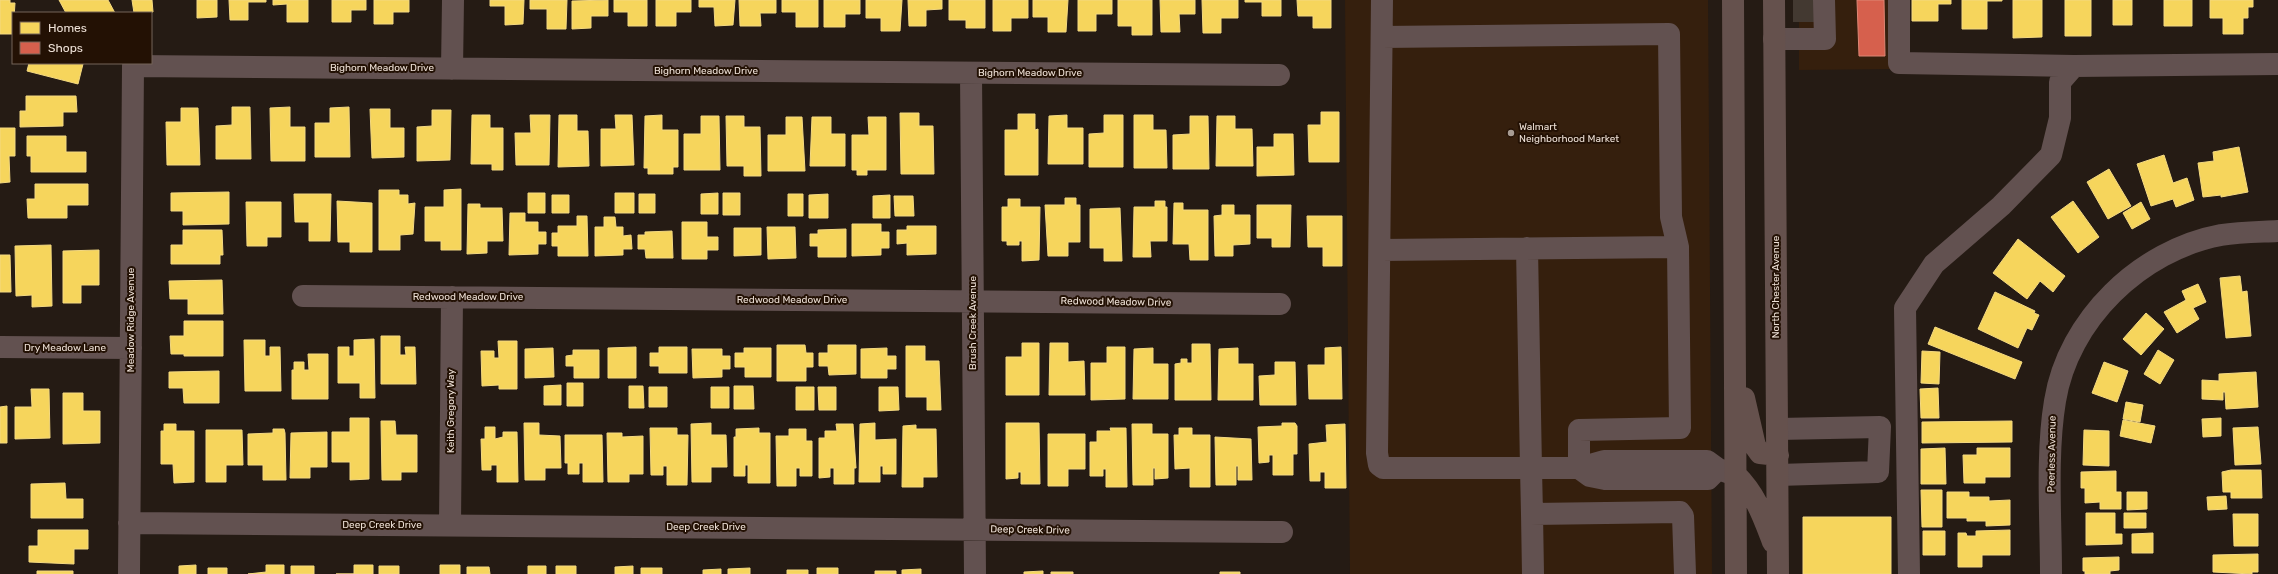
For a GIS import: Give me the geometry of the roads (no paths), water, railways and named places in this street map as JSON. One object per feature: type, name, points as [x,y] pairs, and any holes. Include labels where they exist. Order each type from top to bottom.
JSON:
[{"type":"main road","points":[[1732,0],[1735,358],[1727,472],[1736,574]]},
{"type":"main road","name":"North Chester Avenue","points":[[1774,0],[1778,565]]},
{"type":"main road","points":[[1735,358],[1755,446],[1760,453],[1778,465]]},
{"type":"main road","points":[[1727,472],[1749,488],[1759,504],[1778,565]]},
{"type":"street","points":[[452,69],[453,0]]},
{"type":"street","points":[[1382,0],[1381,250],[1377,453],[1379,466],[1383,468],[1579,468],[1604,461],[1654,459],[1707,461],[1727,472]]},
{"type":"street","points":[[1774,39],[1804,33],[1825,38],[1824,0]]},
{"type":"street","points":[[1899,0],[1899,63],[2074,66],[2278,64]]},
{"type":"street","points":[[1382,37],[1669,34],[1671,217],[1678,247],[1680,428],[1579,430],[1579,468]]},
{"type":"street","name":"Bighorn Meadow Drive","points":[[133,66],[1279,75]]},
{"type":"street","name":"Meadow Ridge Avenue","points":[[129,574],[133,66]]},
{"type":"street","points":[[1909,574],[1905,308],[1934,264],[2001,206],[2051,155],[2060,118],[2060,82],[2074,66]]},
{"type":"street","name":"Brush Creek Avenue","points":[[971,73],[975,574]]},
{"type":"street","name":"Peerless Avenue","points":[[2051,574],[2052,421],[2055,400],[2064,368],[2082,332],[2094,314],[2114,291],[2136,272],[2161,256],[2188,244],[2220,235],[2278,231]]},
{"type":"street","points":[[1381,250],[1678,247]]},
{"type":"street","points":[[1528,248],[1533,574]]},
{"type":"street","name":"Redwood Meadow Drive","points":[[303,296],[1280,304]]},
{"type":"street","name":"Keith Gregory Way","points":[[450,525],[452,297]]},
{"type":"street","name":"Dry Meadow Lane","points":[[0,347],[131,348]]},
{"type":"street","points":[[1777,429],[1880,427],[1878,472],[1778,465]]},
{"type":"street","points":[[1532,514],[1680,512],[1682,516],[1684,574]]},
{"type":"street","name":"Deep Creek Drive","points":[[130,523],[1282,532]]},
{"type":"tunnel","points":[[1804,0],[1804,28]]},
{"type":"place","name":"Walmart Neighborhood Market","points":[[1511,133]]}]
